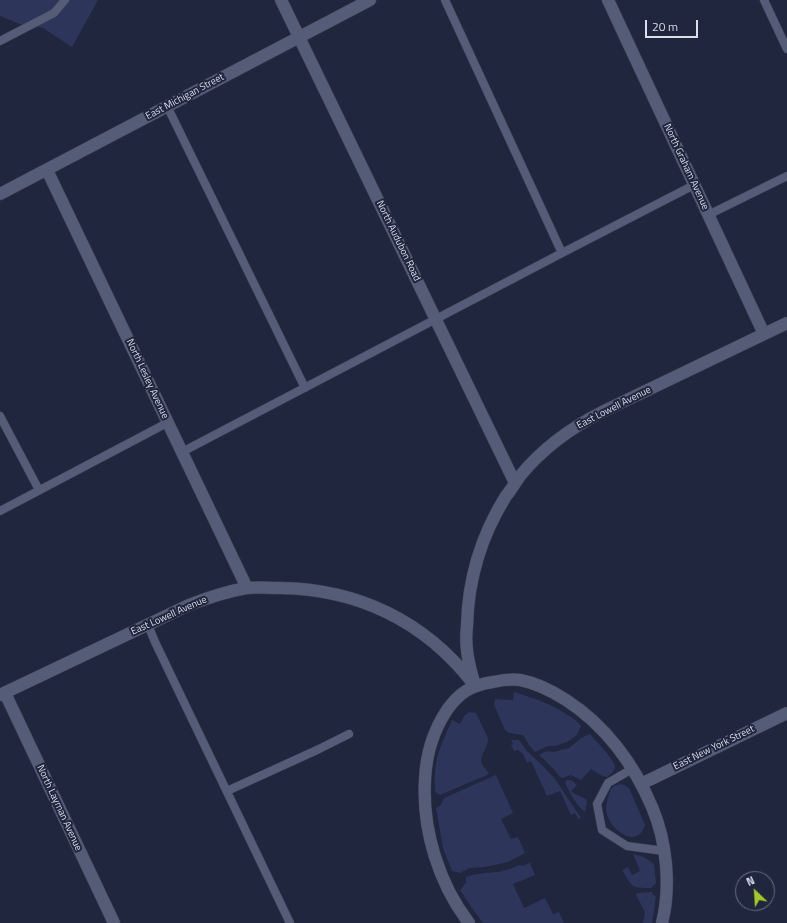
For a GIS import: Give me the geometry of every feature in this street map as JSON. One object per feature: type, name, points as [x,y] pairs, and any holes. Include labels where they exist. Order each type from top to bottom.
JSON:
[{"type":"street","name":"North Audubon Road","points":[[281,0],[515,483]]},
{"type":"street","name":"East Michigan Street","points":[[0,194],[370,0]]},
{"type":"street","name":"North Graham Avenue","points":[[608,0],[764,334]]},
{"type":"street","name":"North Lesley Avenue","points":[[47,170],[247,588]]},
{"type":"street","name":"East Lowell Avenue","points":[[476,686],[469,662],[466,644],[467,609],[470,586],[484,539],[498,510],[525,470],[549,447],[582,423],[787,323]]},
{"type":"street","name":"East Lowell Avenue","points":[[3,694],[196,602],[247,588],[288,588],[328,592],[358,600],[382,610],[406,623],[430,639],[453,660],[476,686]]},
{"type":"street","points":[[469,923],[457,905],[442,876],[436,860],[425,807],[425,769],[433,737],[440,722],[457,697],[483,683],[502,680],[522,681],[536,685],[552,692],[572,704],[597,725],[614,743],[632,769],[655,814],[664,851],[667,888],[666,906],[662,923]]},
{"type":"street","name":"North Layman Avenue","points":[[3,694],[114,923]]},
{"type":"street","name":"East New York Street","points":[[641,784],[787,713]]},
{"type":"lane","points":[[0,41],[54,13],[65,0]]},
{"type":"lane","points":[[445,0],[562,253]]},
{"type":"lane","points":[[764,0],[787,49]]},
{"type":"lane","points":[[168,106],[305,388]]},
{"type":"lane","points":[[708,214],[787,176]]},
{"type":"lane","points":[[182,452],[694,185]]},
{"type":"lane","points":[[0,416],[39,490]]},
{"type":"lane","points":[[0,511],[167,423]]},
{"type":"lane","points":[[148,625],[290,923]]},
{"type":"lane","points":[[226,791],[349,734]]},
{"type":"lane","points":[[632,769],[608,782],[597,804],[602,830],[627,846],[664,851]]},
{"type":"shaded area","points":[[0,0],[98,0],[72,47],[43,28],[20,24],[0,16]]},
{"type":"shaded area","points":[[514,692],[536,699],[573,718],[581,726],[577,735],[567,742],[555,746],[548,746],[535,752],[523,735],[509,733],[505,730],[494,705],[495,699],[513,700]]},
{"type":"shaded area","points":[[469,712],[476,713],[488,738],[486,748],[481,759],[484,767],[489,773],[440,795],[435,792],[435,777],[437,759],[441,745],[452,720],[460,724],[464,716]]},
{"type":"shaded area","points":[[590,734],[614,764],[614,770],[607,777],[602,776],[591,769],[581,780],[571,775],[562,778],[539,755],[547,751],[553,752],[569,748],[581,738]]},
{"type":"shaded area","points":[[511,740],[519,740],[527,751],[555,779],[581,818],[578,819],[575,813],[571,815],[560,791],[547,796],[531,761],[527,763],[523,754],[518,750],[514,751],[511,745],[513,744]]},
{"type":"shaded area","points":[[496,775],[513,813],[501,819],[511,839],[518,837],[525,853],[508,862],[485,867],[470,868],[460,873],[452,871],[443,848],[436,808],[441,805],[444,798]]},
{"type":"shaded area","points":[[567,780],[571,780],[577,785],[571,792],[586,799],[587,803],[585,812],[571,795],[565,783]]},
{"type":"shaded area","points":[[622,784],[629,788],[645,825],[641,833],[636,836],[630,837],[617,830],[608,817],[606,810],[607,800],[611,789],[615,785]]},
{"type":"shaded area","points":[[633,854],[644,857],[654,864],[656,883],[651,888],[635,887],[630,883],[622,870],[628,867],[632,875],[640,871]]},
{"type":"shaded area","points":[[530,863],[535,875],[513,884],[524,908],[545,898],[553,914],[559,912],[564,923],[483,923],[460,890],[466,883],[466,877],[498,872]]},
{"type":"shaded area","points":[[652,892],[653,895],[656,896],[652,923],[643,923],[645,912],[636,895],[637,893]]}]
